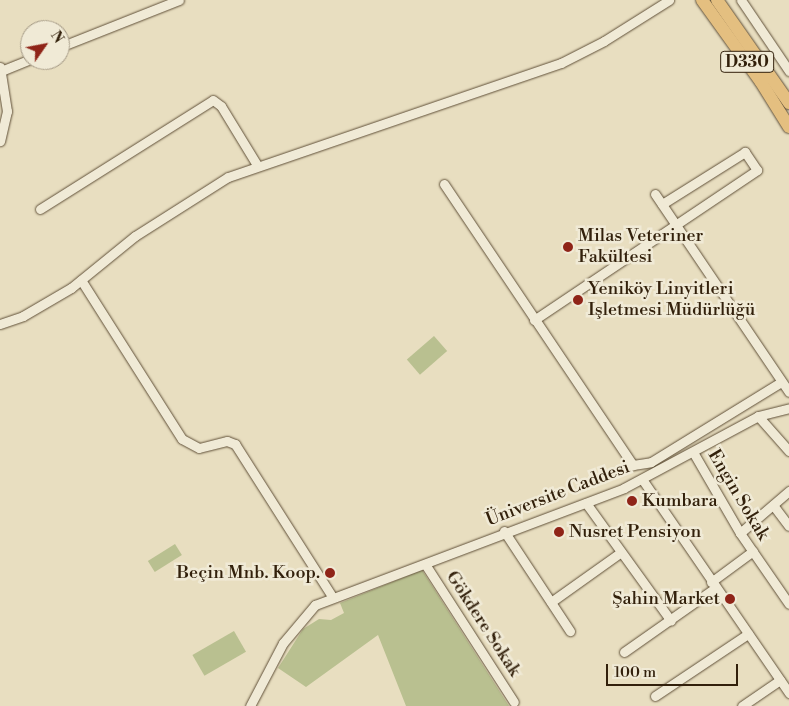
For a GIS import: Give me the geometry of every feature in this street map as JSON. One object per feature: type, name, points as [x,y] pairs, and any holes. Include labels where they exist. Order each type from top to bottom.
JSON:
[{"type":"highway","name":"D330","points":[[702,0],[761,82],[789,127]]},
{"type":"highway","name":"D330","points":[[717,0],[789,103]]},
{"type":"street","points":[[70,43],[179,0]]},
{"type":"street","points":[[0,324],[23,316],[81,280],[118,248],[182,204],[228,177],[257,165],[561,63],[604,41],[669,0]]},
{"type":"street","points":[[741,0],[789,70]]},
{"type":"street","points":[[0,141],[7,110],[0,69],[20,62]]},
{"type":"street","points":[[40,209],[213,100],[221,106],[257,165]]},
{"type":"street","points":[[534,320],[756,170],[745,152],[662,204]]},
{"type":"street","points":[[444,184],[630,462],[636,466],[651,462],[782,382]]},
{"type":"street","points":[[655,194],[789,392]]},
{"type":"street","points":[[81,280],[182,439],[199,448],[227,441],[235,444],[332,596]]},
{"type":"street","name":"Üniversite Caddesi","points":[[250,706],[286,640],[315,605],[332,596],[425,564],[504,531],[586,503],[642,479],[758,416],[789,408]]},
{"type":"street","points":[[758,416],[789,451]]},
{"type":"street","name":"Engin Sokak","points":[[693,452],[740,533],[789,604]]},
{"type":"street","points":[[642,479],[713,586],[789,693]]},
{"type":"street","points":[[740,533],[789,491]]},
{"type":"street","points":[[586,503],[671,620]]},
{"type":"street","points":[[773,505],[789,526]]},
{"type":"street","points":[[504,531],[570,630]]},
{"type":"street","points":[[624,652],[671,620],[753,551]]},
{"type":"street","points":[[552,602],[622,552]]},
{"type":"street","name":"Gökdere Sokak","points":[[425,564],[514,702]]},
{"type":"street","points":[[655,696],[748,634]]},
{"type":"street","points":[[742,706],[780,680]]},
{"type":"green space","points":[[434,336],[447,351],[420,375],[407,360]]},
{"type":"green space","points":[[175,544],[182,555],[155,572],[148,561]]},
{"type":"green space","points":[[422,570],[509,706],[406,706],[378,635],[306,687],[278,668],[303,629],[319,619],[331,620],[344,613],[340,603]]},
{"type":"green space","points":[[234,631],[246,652],[204,676],[192,655]]},
{"type":"place","name":"Milas Veteriner Fakültesi","points":[[568,247]]},
{"type":"place","name":"Yeniköy Linyitleri Işletmesi Müdürlüğü","points":[[578,300]]},
{"type":"place","name":"Kumbara","points":[[632,501]]},
{"type":"place","name":"Nusret Pensiyon","points":[[559,532]]},
{"type":"place","name":"Beçin Mnb. Koop.","points":[[330,573]]},
{"type":"place","name":"Şahin Market","points":[[730,599]]}]
